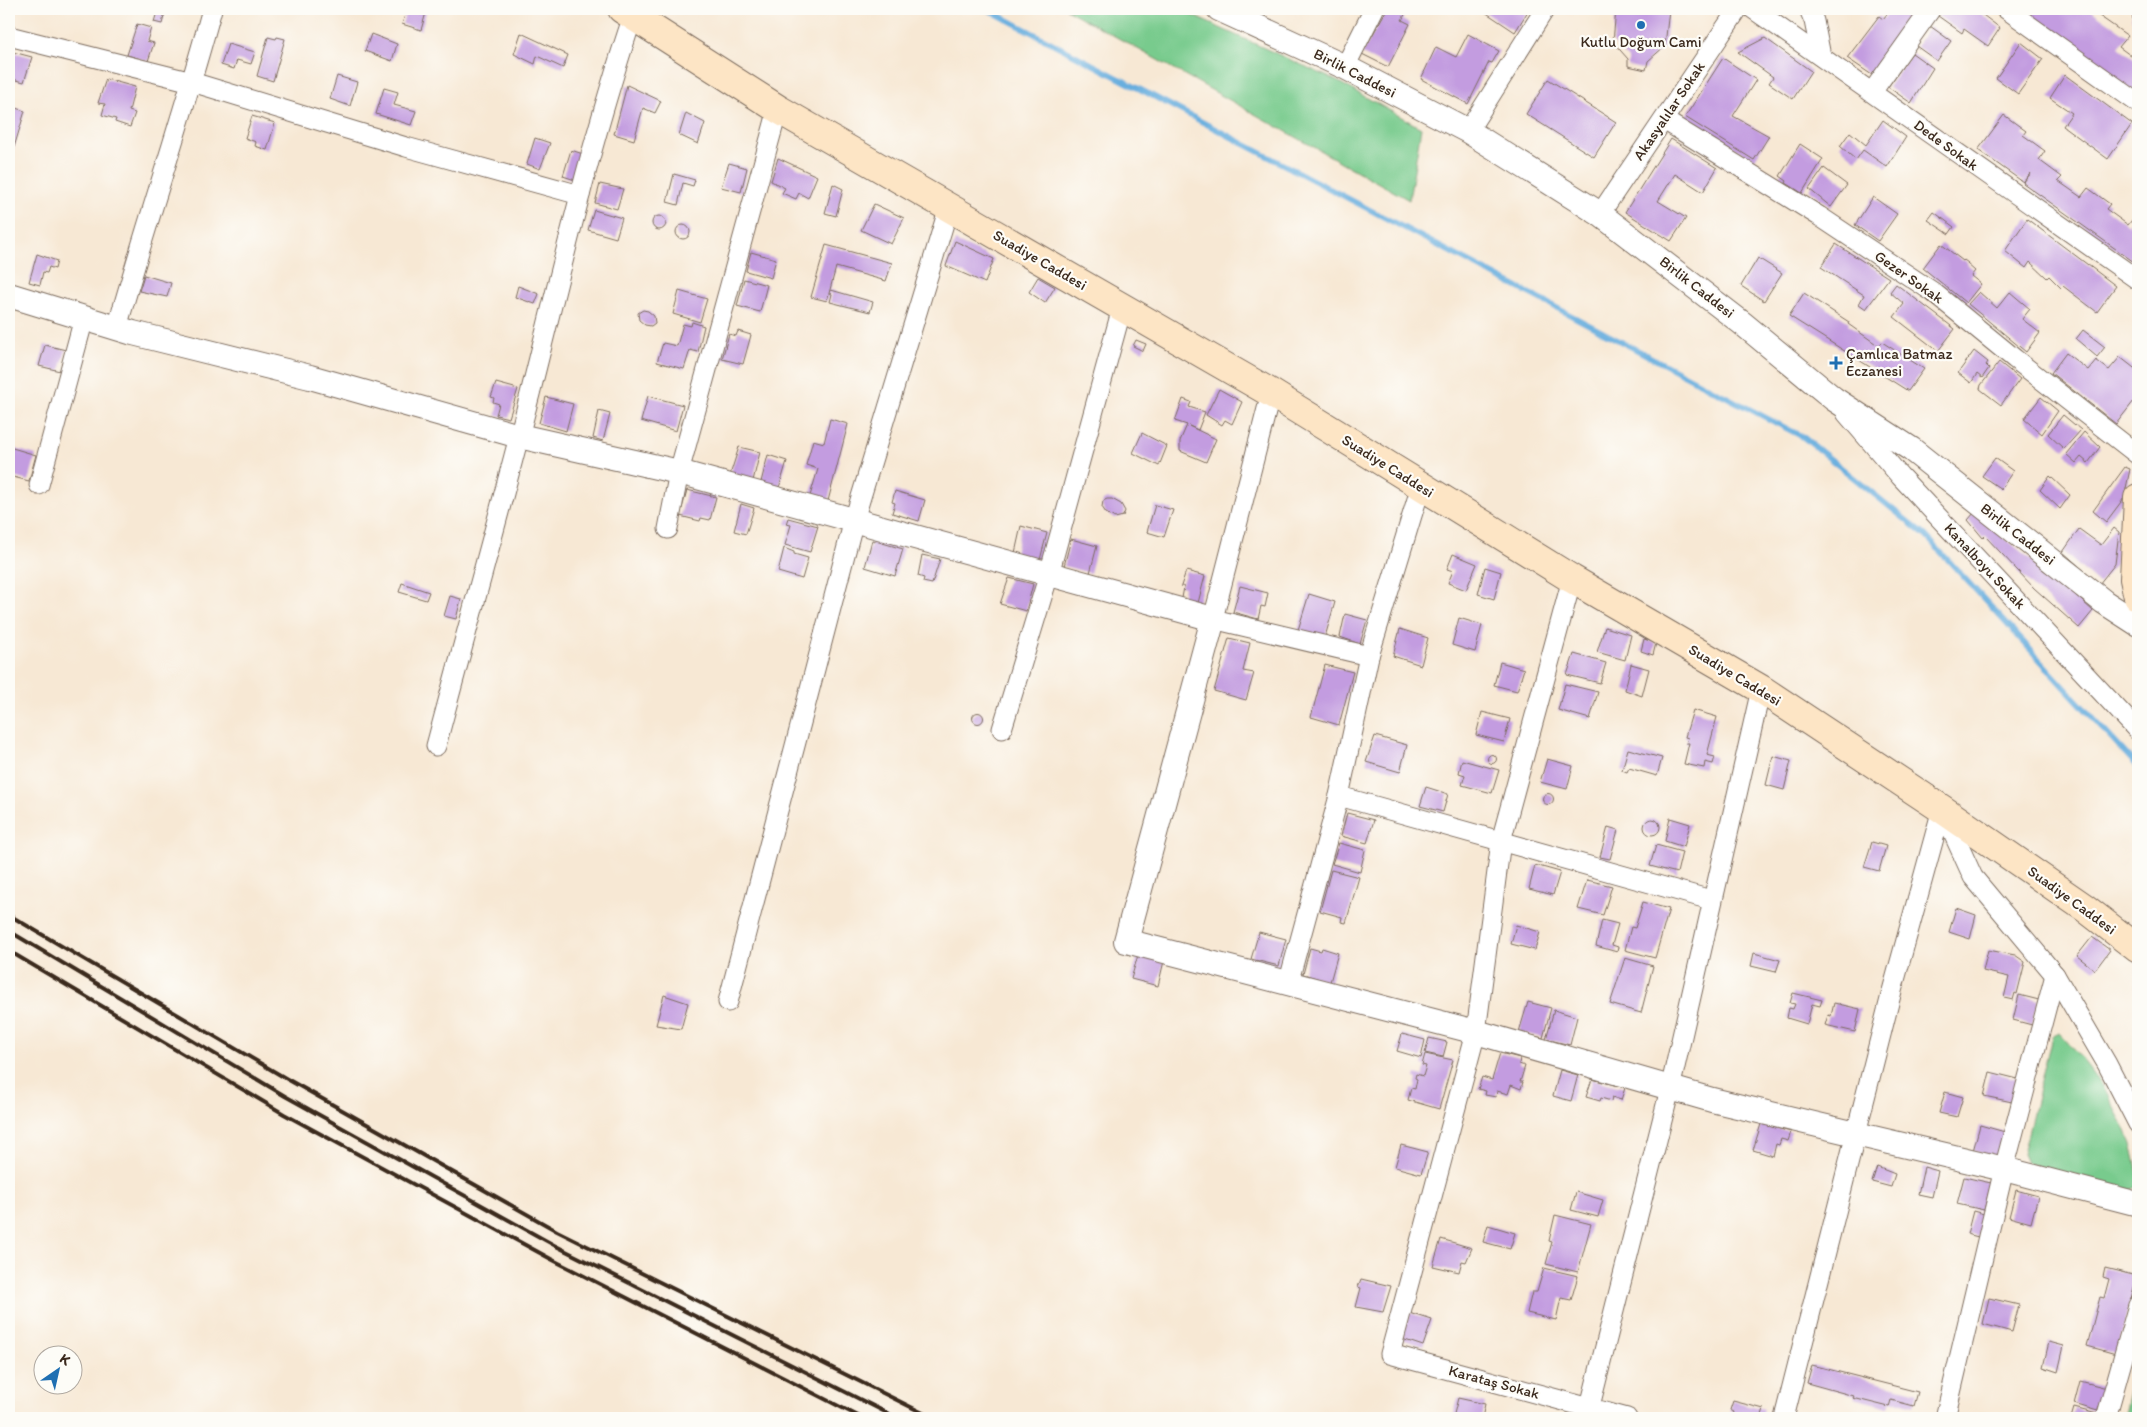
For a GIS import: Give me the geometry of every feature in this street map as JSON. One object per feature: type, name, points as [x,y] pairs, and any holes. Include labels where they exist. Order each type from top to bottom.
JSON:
[{"type":"main road","name":"Suadiye Caddesi","points":[[628,13],[778,108],[1272,393],[1421,486],[1496,530],[1572,580],[1761,689],[1942,809],[2085,908],[2138,949]]},
{"type":"main road","points":[[2138,498],[2134,579],[2138,597]]},
{"type":"street","points":[[117,328],[141,240],[192,82],[212,9]]},
{"type":"street","name":"Birlik Caddesi","points":[[1219,9],[1244,14],[1468,131],[1600,214],[1742,323],[1834,399],[1911,449],[2104,602],[2138,624]]},
{"type":"street","points":[[1345,67],[1374,9]]},
{"type":"street","points":[[1468,131],[1545,9]]},
{"type":"street","name":"Akasyalılar Sokak","points":[[1600,214],[1738,9]]},
{"type":"street","name":"Dede Sokak","points":[[1753,9],[2138,280]]},
{"type":"street","points":[[1872,92],[1931,9]]},
{"type":"street","points":[[2006,9],[2138,103]]},
{"type":"street","points":[[436,746],[519,436],[580,195],[621,54],[628,13]]},
{"type":"street","points":[[1815,13],[1820,56]]},
{"type":"street","points":[[9,36],[192,82],[406,147],[580,195]]},
{"type":"street","points":[[668,529],[679,472],[778,108]]},
{"type":"street","name":"Gezer Sokak","points":[[1664,120],[1819,216],[1933,292],[2138,456]]},
{"type":"street","points":[[728,1002],[854,520],[949,207]]},
{"type":"street","points":[[9,295],[117,328],[310,377],[519,436],[679,472],[1213,619],[1369,656]]},
{"type":"street","points":[[1002,729],[1049,574],[1122,308]]},
{"type":"street","points":[[39,485],[84,318]]},
{"type":"street","points":[[1272,393],[1126,941],[1476,1032],[1670,1089],[1856,1136],[2004,1169],[2138,1204]]},
{"type":"street","name":"Kanalboyu Sokak","points":[[1834,399],[1900,476],[2138,731]]},
{"type":"street","points":[[1288,984],[1339,796],[1369,656],[1421,486]]},
{"type":"street","points":[[1476,1032],[1501,840],[1572,580]]},
{"type":"street","points":[[1588,1413],[1670,1089],[1711,900],[1761,689]]},
{"type":"street","points":[[1339,796],[1711,900]]},
{"type":"street","points":[[1942,809],[1973,877],[2055,975],[2107,1064],[2138,1124]]},
{"type":"street","points":[[1784,1418],[1942,809]]},
{"type":"street","points":[[1945,1418],[2004,1169],[2055,975]]},
{"type":"street","name":"Karataş Sokak","points":[[1476,1032],[1390,1354],[1588,1413],[1627,1418]]},
{"type":"street","points":[[2106,1418],[2138,1305]]},
{"type":"green space","points":[[1066,9],[1178,9],[1335,80],[1421,128],[1409,200]]},
{"type":"green space","points":[[2059,1033],[2087,1065],[2123,1123],[2136,1165],[2138,1186],[2131,1190],[2027,1163],[2023,1154],[2052,1036]]},
{"type":"green space","points":[[2138,1355],[2138,1418],[2123,1418]]},
{"type":"building","points":[[156,9],[166,9],[162,24],[154,22]]},
{"type":"building","points":[[407,9],[427,9],[421,30],[402,24]]},
{"type":"building","points":[[1387,9],[1408,9],[1402,20],[1410,24],[1388,67],[1362,54]]},
{"type":"building","points":[[1488,9],[1524,9],[1528,11],[1515,32],[1485,12]]},
{"type":"building","name":"Kutlu Doğum Cami","points":[[1616,9],[1669,9],[1665,46],[1648,61],[1646,70],[1628,66],[1628,59],[1613,42]]},
{"type":"building","points":[[1891,9],[1906,9],[1915,15],[1872,75],[1847,58],[1879,16],[1883,19]]},
{"type":"building","points":[[1943,9],[1975,9],[2000,28],[1988,46],[1964,29],[1962,33],[1938,16]]},
{"type":"building","points":[[2016,9],[2089,9],[2128,36],[2119,47],[2138,61],[2138,96]]},
{"type":"building","points":[[2132,9],[2138,9],[2138,28],[2133,24]]},
{"type":"building","points":[[137,24],[151,28],[147,41],[154,43],[148,61],[127,55]]},
{"type":"building","points":[[1930,26],[1951,41],[1937,61],[1916,46]]},
{"type":"building","points":[[521,33],[568,55],[563,68],[537,56],[535,64],[514,54]]},
{"type":"building","points":[[371,34],[397,44],[392,61],[365,51]]},
{"type":"building","points":[[1468,34],[1499,51],[1492,63],[1489,62],[1468,104],[1421,79],[1436,47],[1456,57]]},
{"type":"building","points":[[268,37],[285,39],[273,81],[257,76]]},
{"type":"building","points":[[1765,38],[1811,71],[1793,99],[1769,83],[1773,77],[1738,52]]},
{"type":"building","points":[[2021,42],[2043,59],[2018,94],[1996,78]]},
{"type":"building","points":[[228,44],[255,52],[251,64],[237,60],[234,69],[221,65]]},
{"type":"building","points":[[9,51],[32,57],[24,82],[9,78]]},
{"type":"building","points":[[1912,53],[1933,68],[1911,103],[1888,87]]},
{"type":"building","points":[[1723,58],[1756,80],[1733,116],[1769,136],[1754,160],[1685,117]]},
{"type":"building","points":[[2065,75],[2132,124],[2108,159],[2063,126],[2072,113],[2050,98]]},
{"type":"building","points":[[337,76],[357,82],[350,106],[330,99]]},
{"type":"building","points":[[106,79],[135,87],[129,111],[135,113],[130,127],[115,122],[116,119],[102,115],[105,104],[98,103]]},
{"type":"building","points":[[1548,79],[1616,122],[1594,157],[1526,114]]},
{"type":"building","points":[[627,85],[661,101],[655,113],[643,108],[634,140],[614,134]]},
{"type":"building","points":[[384,88],[398,92],[394,105],[416,111],[411,125],[376,114]]},
{"type":"building","points":[[9,106],[25,111],[12,154],[9,154]]},
{"type":"building","points":[[686,113],[705,123],[698,144],[679,135]]},
{"type":"building","points":[[2004,115],[2026,131],[2023,135],[2045,151],[2039,160],[2062,177],[2058,181],[2081,197],[2088,188],[2110,204],[2106,209],[2128,225],[2132,220],[2138,225],[2138,257],[2134,262],[2023,183],[2031,173],[2023,182],[1978,150]]},
{"type":"building","points":[[252,116],[275,123],[267,150],[255,146],[256,142],[245,138]]},
{"type":"building","points":[[1883,120],[1906,137],[1887,167],[1863,150],[1856,160],[1840,146],[1850,132],[1866,145]]},
{"type":"building","points":[[535,138],[550,143],[540,169],[527,164]]},
{"type":"building","points":[[1671,139],[1717,168],[1703,192],[1675,174],[1658,201],[1686,218],[1671,241],[1625,212]]},
{"type":"building","points":[[1800,144],[1823,159],[1802,193],[1786,183],[1787,181],[1780,176]]},
{"type":"building","points":[[571,150],[583,154],[575,180],[563,176]]},
{"type":"building","points":[[778,158],[817,176],[808,198],[799,193],[796,199],[782,193],[785,188],[771,181]]},
{"type":"building","points":[[729,163],[747,168],[741,192],[721,187]]},
{"type":"building","points":[[1824,168],[1847,185],[1831,207],[1809,189]]},
{"type":"building","points":[[674,174],[695,180],[693,186],[683,183],[678,205],[667,202]]},
{"type":"building","points":[[600,184],[623,189],[617,209],[595,203]]},
{"type":"building","points":[[833,184],[843,189],[836,216],[825,213]]},
{"type":"building","points":[[1873,197],[1897,214],[1878,241],[1855,225]]},
{"type":"building","points":[[874,204],[904,218],[891,244],[861,230]]},
{"type":"building","points":[[594,210],[622,218],[616,238],[588,230]]},
{"type":"building","points":[[1934,212],[1954,227],[1949,234],[1928,220]]},
{"type":"building","points":[[659,216],[664,218],[666,223],[664,228],[659,230],[654,228],[652,223],[654,218]]},
{"type":"building","points":[[2027,219],[2116,286],[2097,312],[2063,286],[2061,288],[2049,276],[2047,278],[2030,262],[2026,268],[2005,251]]},
{"type":"building","points":[[680,225],[686,225],[690,232],[686,239],[680,239],[676,235],[676,229]]},
{"type":"building","points":[[955,241],[994,259],[985,283],[946,266]]},
{"type":"building","points":[[1836,244],[1889,278],[1866,309],[1859,304],[1864,295],[1821,267]]},
{"type":"building","points":[[1941,244],[1968,263],[1975,271],[1971,276],[1981,284],[1966,303],[1923,268]]},
{"type":"building","points":[[826,245],[892,263],[886,281],[836,267],[827,301],[811,297]]},
{"type":"building","points":[[751,252],[776,259],[771,278],[746,271]]},
{"type":"building","points":[[37,254],[57,261],[55,269],[49,267],[47,273],[43,272],[40,285],[29,282]]},
{"type":"building","points":[[1758,258],[1782,273],[1764,301],[1741,286]]},
{"type":"building","points":[[144,275],[171,283],[167,297],[139,291]]},
{"type":"building","points":[[1038,277],[1055,287],[1045,303],[1029,292]]},
{"type":"building","points":[[744,279],[767,285],[760,312],[737,306]]},
{"type":"building","points":[[1896,284],[1955,329],[1938,351],[1894,317],[1904,304],[1890,292]]},
{"type":"building","points":[[518,286],[539,294],[535,304],[515,297]]},
{"type":"building","points":[[831,290],[873,302],[870,312],[830,302]]},
{"type":"building","points":[[679,291],[707,299],[700,322],[673,314]]},
{"type":"building","points":[[1979,292],[1997,308],[2010,292],[2030,309],[2022,319],[2040,333],[2026,352],[1968,304]]},
{"type":"building","points":[[1804,293],[1849,322],[1848,324],[1879,346],[1882,342],[1924,369],[1908,391],[1789,316]]},
{"type":"building","points":[[643,310],[648,311],[654,316],[655,323],[651,326],[645,325],[639,320],[638,313]]},
{"type":"building","points":[[692,322],[704,326],[698,352],[690,350],[684,369],[657,362],[663,343],[677,346],[683,324],[691,326]]},
{"type":"building","points":[[2083,330],[2105,347],[2097,357],[2076,339]]},
{"type":"building","points":[[738,331],[751,335],[743,364],[722,359],[729,334],[736,336]]},
{"type":"building","points":[[1136,340],[1146,344],[1143,351],[1133,346]]},
{"type":"building","points":[[45,345],[66,350],[60,371],[39,366]]},
{"type":"building","points":[[1974,351],[1988,362],[1986,365],[1989,368],[1982,378],[1977,374],[1971,383],[1958,373]]},
{"type":"building","points":[[2066,353],[2088,370],[2096,360],[2109,370],[2120,357],[2138,371],[2134,401],[2116,424],[2051,373]]},
{"type":"building","points":[[1999,362],[2020,379],[2001,405],[1980,389]]},
{"type":"building","points":[[496,383],[518,389],[509,418],[496,415],[499,404],[493,402],[494,398],[491,397]]},
{"type":"building","points":[[1219,389],[1242,402],[1232,424],[1225,420],[1222,425],[1206,415]]},
{"type":"building","points":[[648,396],[683,405],[676,431],[641,421]]},
{"type":"building","points":[[546,397],[573,404],[566,431],[539,423]]},
{"type":"building","points":[[2041,397],[2058,411],[2042,434],[2024,419]]},
{"type":"building","points":[[1183,399],[1191,402],[1189,407],[1205,412],[1198,430],[1189,426],[1216,439],[1206,462],[1180,451],[1180,441],[1187,425],[1175,421]]},
{"type":"building","points":[[599,411],[610,414],[603,441],[593,438]]},
{"type":"building","points":[[2063,415],[2081,430],[2064,449],[2048,434]]},
{"type":"building","points":[[830,419],[848,424],[828,501],[810,496],[818,469],[806,465],[813,440],[824,443]]},
{"type":"building","points":[[2084,432],[2100,447],[2088,463],[2081,457],[2076,463],[2066,454]]},
{"type":"building","points":[[1142,433],[1167,446],[1159,466],[1133,453]]},
{"type":"building","points":[[9,447],[36,455],[29,481],[9,476]]},
{"type":"building","points":[[739,447],[760,452],[753,481],[730,475]]},
{"type":"building","points":[[768,455],[787,461],[779,488],[761,482]]},
{"type":"building","points":[[1995,458],[2013,471],[2001,489],[1982,476]]},
{"type":"building","points":[[2125,467],[2130,469],[2124,498],[2106,522],[2093,511]]},
{"type":"building","points":[[2050,476],[2070,495],[2060,509],[2040,490]]},
{"type":"building","points":[[687,490],[716,497],[710,520],[701,518],[700,521],[680,516]]},
{"type":"building","points":[[895,491],[925,500],[919,521],[892,513],[895,503],[892,502]]},
{"type":"building","points":[[1112,499],[1121,504],[1125,511],[1123,516],[1115,518],[1106,513],[1102,507],[1103,501]]},
{"type":"building","points":[[741,504],[754,508],[746,534],[734,531]]},
{"type":"building","points":[[1155,505],[1173,510],[1164,537],[1147,532]]},
{"type":"building","points":[[1974,513],[2046,572],[2048,570],[2093,611],[2079,628],[2034,588],[1985,536],[1983,538],[1968,520]]},
{"type":"building","points":[[788,518],[818,526],[810,552],[785,545],[791,525],[786,524]]},
{"type":"building","points":[[1021,526],[1047,533],[1040,560],[1015,553]]},
{"type":"building","points":[[2114,528],[2119,532],[2115,564],[2099,584],[2063,552],[2079,529],[2101,545]]},
{"type":"building","points":[[1071,539],[1097,546],[1090,573],[1064,566]]},
{"type":"building","points":[[872,540],[903,549],[895,576],[865,567]]},
{"type":"building","points":[[784,548],[794,552],[794,554],[808,558],[802,579],[778,572]]},
{"type":"building","points":[[1453,554],[1477,564],[1466,590],[1448,583],[1453,571],[1447,569]]},
{"type":"building","points":[[922,555],[940,559],[932,584],[923,582],[924,578],[918,576]]},
{"type":"building","points":[[1485,567],[1501,572],[1494,599],[1478,594]]},
{"type":"building","points":[[1186,571],[1205,576],[1198,603],[1182,598],[1184,587],[1181,586]]},
{"type":"building","points":[[1009,578],[1033,584],[1026,611],[1000,604]]},
{"type":"building","points":[[402,583],[429,592],[426,600],[399,592]]},
{"type":"building","points":[[1240,586],[1268,593],[1265,607],[1261,606],[1258,619],[1233,612]]},
{"type":"building","points":[[1309,594],[1335,602],[1325,637],[1298,630]]},
{"type":"building","points":[[450,596],[461,599],[456,619],[444,616]]},
{"type":"building","points":[[1345,614],[1367,620],[1360,644],[1340,637]]},
{"type":"building","points":[[1459,618],[1482,625],[1475,652],[1452,645]]},
{"type":"building","points":[[1605,627],[1631,635],[1625,660],[1597,652]]},
{"type":"building","points":[[1400,629],[1428,638],[1421,665],[1393,656]]},
{"type":"building","points":[[1229,638],[1250,643],[1243,671],[1254,673],[1246,700],[1214,691]]},
{"type":"building","points":[[1644,639],[1656,643],[1653,655],[1641,651]]},
{"type":"building","points":[[1574,654],[1606,663],[1600,683],[1567,675]]},
{"type":"building","points":[[1500,662],[1524,669],[1517,691],[1494,685]]},
{"type":"building","points":[[1631,664],[1649,669],[1642,696],[1625,690]]},
{"type":"building","points":[[1325,665],[1353,672],[1339,725],[1311,717]]},
{"type":"building","points":[[1565,684],[1598,692],[1590,719],[1558,710]]},
{"type":"building","points":[[1693,710],[1717,717],[1707,755],[1715,757],[1713,764],[1705,762],[1704,768],[1684,764],[1689,743],[1686,743],[1688,738],[1685,737]]},
{"type":"building","points":[[978,712],[984,718],[978,724],[972,718]]},
{"type":"building","points":[[1482,712],[1510,719],[1504,742],[1476,735]]},
{"type":"building","points":[[1375,736],[1407,745],[1400,772],[1366,762]]},
{"type":"building","points":[[1628,749],[1662,758],[1657,776],[1629,768],[1627,772],[1622,770]]},
{"type":"building","points":[[1492,754],[1497,759],[1492,764],[1487,759]]},
{"type":"building","points":[[1773,756],[1791,761],[1784,790],[1766,785]]},
{"type":"building","points":[[1547,759],[1573,766],[1567,789],[1540,782]]},
{"type":"building","points":[[1462,760],[1499,770],[1492,793],[1462,785],[1465,775],[1459,773]]},
{"type":"building","points":[[1426,787],[1448,794],[1443,812],[1420,806]]},
{"type":"building","points":[[1546,794],[1550,794],[1553,799],[1552,803],[1546,804],[1543,801],[1543,797]]},
{"type":"building","points":[[1347,813],[1374,820],[1367,843],[1341,836]]},
{"type":"building","points":[[1670,818],[1690,824],[1684,847],[1665,841]]},
{"type":"building","points":[[1652,819],[1660,827],[1652,835],[1644,827]]},
{"type":"building","points":[[1608,827],[1618,830],[1610,859],[1600,857]]},
{"type":"building","points":[[1872,842],[1886,846],[1879,871],[1864,867]]},
{"type":"building","points":[[1339,843],[1365,850],[1360,872],[1332,864]]},
{"type":"building","points":[[1656,845],[1682,852],[1677,873],[1650,866]]},
{"type":"building","points":[[1535,865],[1560,872],[1553,895],[1529,889]]},
{"type":"building","points":[[1331,870],[1359,877],[1346,923],[1341,922],[1342,917],[1320,911]]},
{"type":"building","points":[[1587,880],[1612,886],[1603,915],[1578,909]]},
{"type":"building","points":[[1643,902],[1669,909],[1655,958],[1625,950],[1631,927],[1635,928]]},
{"type":"building","points":[[1956,908],[1976,915],[1970,939],[1949,932]]},
{"type":"building","points":[[1602,920],[1618,924],[1612,945],[1618,947],[1617,952],[1596,946]]},
{"type":"building","points":[[1516,925],[1540,932],[1535,950],[1511,944]]},
{"type":"building","points":[[1259,932],[1286,939],[1279,966],[1251,959]]},
{"type":"building","points":[[2092,937],[2110,950],[2095,970],[2077,956]]},
{"type":"building","points":[[1310,948],[1321,951],[1322,948],[1338,953],[1330,982],[1303,974]]},
{"type":"building","points":[[1988,950],[2015,955],[2025,962],[2017,994],[2015,993],[2013,1000],[2004,998],[2009,977],[1983,971]]},
{"type":"building","points":[[1754,953],[1780,960],[1776,972],[1751,966]]},
{"type":"building","points":[[1138,955],[1164,961],[1158,986],[1131,979]]},
{"type":"building","points":[[1625,958],[1653,966],[1641,1013],[1610,1004]]},
{"type":"building","points":[[1793,993],[1822,1000],[1820,1006],[1812,1004],[1807,1024],[1787,1018],[1789,1008],[1793,1009],[1795,1004],[1790,1003]]},
{"type":"building","points":[[664,995],[688,1003],[681,1029],[656,1025]]},
{"type":"building","points":[[2019,995],[2039,1000],[2032,1025],[2013,1020]]},
{"type":"building","points":[[1528,1002],[1551,1008],[1543,1038],[1519,1032]]},
{"type":"building","points":[[1834,1003],[1860,1009],[1855,1032],[1825,1025],[1828,1015],[1831,1016]]},
{"type":"building","points":[[1554,1010],[1577,1017],[1570,1045],[1546,1039]]},
{"type":"building","points":[[1402,1034],[1425,1040],[1421,1058],[1397,1051]]},
{"type":"building","points":[[1429,1038],[1447,1042],[1443,1057],[1425,1053]]},
{"type":"building","points":[[1500,1053],[1520,1058],[1519,1064],[1525,1066],[1520,1082],[1523,1082],[1521,1089],[1511,1085],[1508,1094],[1497,1091],[1496,1097],[1485,1095],[1486,1091],[1478,1089],[1482,1077],[1492,1080]]},
{"type":"building","points":[[1425,1054],[1453,1060],[1439,1109],[1408,1100],[1411,1088],[1415,1089],[1416,1074],[1423,1076],[1426,1066],[1422,1065]]},
{"type":"building","points":[[1560,1070],[1578,1075],[1571,1101],[1553,1096]]},
{"type":"building","points":[[1990,1072],[2018,1079],[2012,1102],[1984,1096]]},
{"type":"building","points":[[1592,1079],[1625,1088],[1621,1100],[1612,1097],[1611,1101],[1601,1098],[1600,1101],[1586,1097]]},
{"type":"building","points":[[1945,1092],[1963,1097],[1957,1117],[1939,1113]]},
{"type":"building","points":[[1761,1124],[1791,1132],[1788,1141],[1781,1139],[1779,1145],[1776,1144],[1773,1156],[1753,1150]]},
{"type":"building","points":[[1980,1125],[2005,1132],[1998,1158],[1973,1151]]},
{"type":"building","points":[[1401,1145],[1428,1152],[1421,1174],[1395,1167]]},
{"type":"building","points":[[1877,1167],[1895,1174],[1891,1187],[1872,1182]]},
{"type":"building","points":[[1924,1167],[1938,1171],[1932,1197],[1918,1194]]},
{"type":"building","points":[[1964,1177],[1991,1183],[1984,1210],[1957,1204]]},
{"type":"building","points":[[2016,1190],[2038,1196],[2031,1223],[2009,1217]]},
{"type":"building","points":[[1576,1192],[1603,1200],[1598,1217],[1571,1210]]},
{"type":"building","points":[[1973,1211],[1984,1214],[1984,1226],[1981,1225],[1978,1237],[1967,1234]]},
{"type":"building","points":[[1555,1215],[1591,1224],[1578,1272],[1546,1264],[1552,1242],[1549,1241]]},
{"type":"building","points":[[1488,1225],[1515,1233],[1510,1249],[1483,1242]]},
{"type":"building","points":[[1441,1239],[1472,1248],[1466,1262],[1462,1261],[1459,1272],[1433,1266]]},
{"type":"building","points":[[1544,1268],[1578,1276],[1571,1300],[1561,1298],[1556,1320],[1527,1313],[1532,1292],[1537,1292]]},
{"type":"building","points":[[2105,1268],[2137,1276],[2116,1354],[2087,1346],[2100,1297],[2104,1298],[2109,1279],[2103,1277]]},
{"type":"building","points":[[1361,1279],[1391,1286],[1383,1312],[1356,1307],[1361,1288],[1358,1287]]},
{"type":"building","points":[[1989,1298],[2019,1305],[2012,1332],[1983,1324]]},
{"type":"building","points":[[1410,1313],[1432,1320],[1423,1346],[1402,1339]]},
{"type":"building","points":[[2049,1342],[2064,1346],[2058,1372],[2043,1367]]},
{"type":"building","points":[[1812,1365],[1918,1392],[1914,1406],[1891,1400],[1889,1407],[1807,1383]]},
{"type":"building","points":[[2080,1381],[2107,1388],[2101,1412],[2074,1404]]},
{"type":"building","points":[[1458,1398],[1485,1404],[1482,1418],[1453,1418]]},
{"type":"building","points":[[1733,1401],[1764,1409],[1761,1418],[1732,1418],[1734,1412],[1730,1410]]},
{"type":"building","points":[[2074,1408],[2101,1415],[2100,1418],[2071,1418]]},
{"type":"waterway","points":[[987,9],[1803,437],[1926,536],[2138,767]]},
{"type":"railway","points":[[9,915],[287,1079],[557,1231],[933,1418]]},
{"type":"railway","points":[[9,931],[285,1096],[554,1245],[897,1418]]},
{"type":"railway","points":[[9,951],[284,1114],[551,1259],[862,1418]]},
{"type":"place","name":"Kutlu Doğum Cami","points":[[1641,25]]},
{"type":"place","name":"Çamlıca Batmaz Eczanesi","points":[[1836,363]]}]
